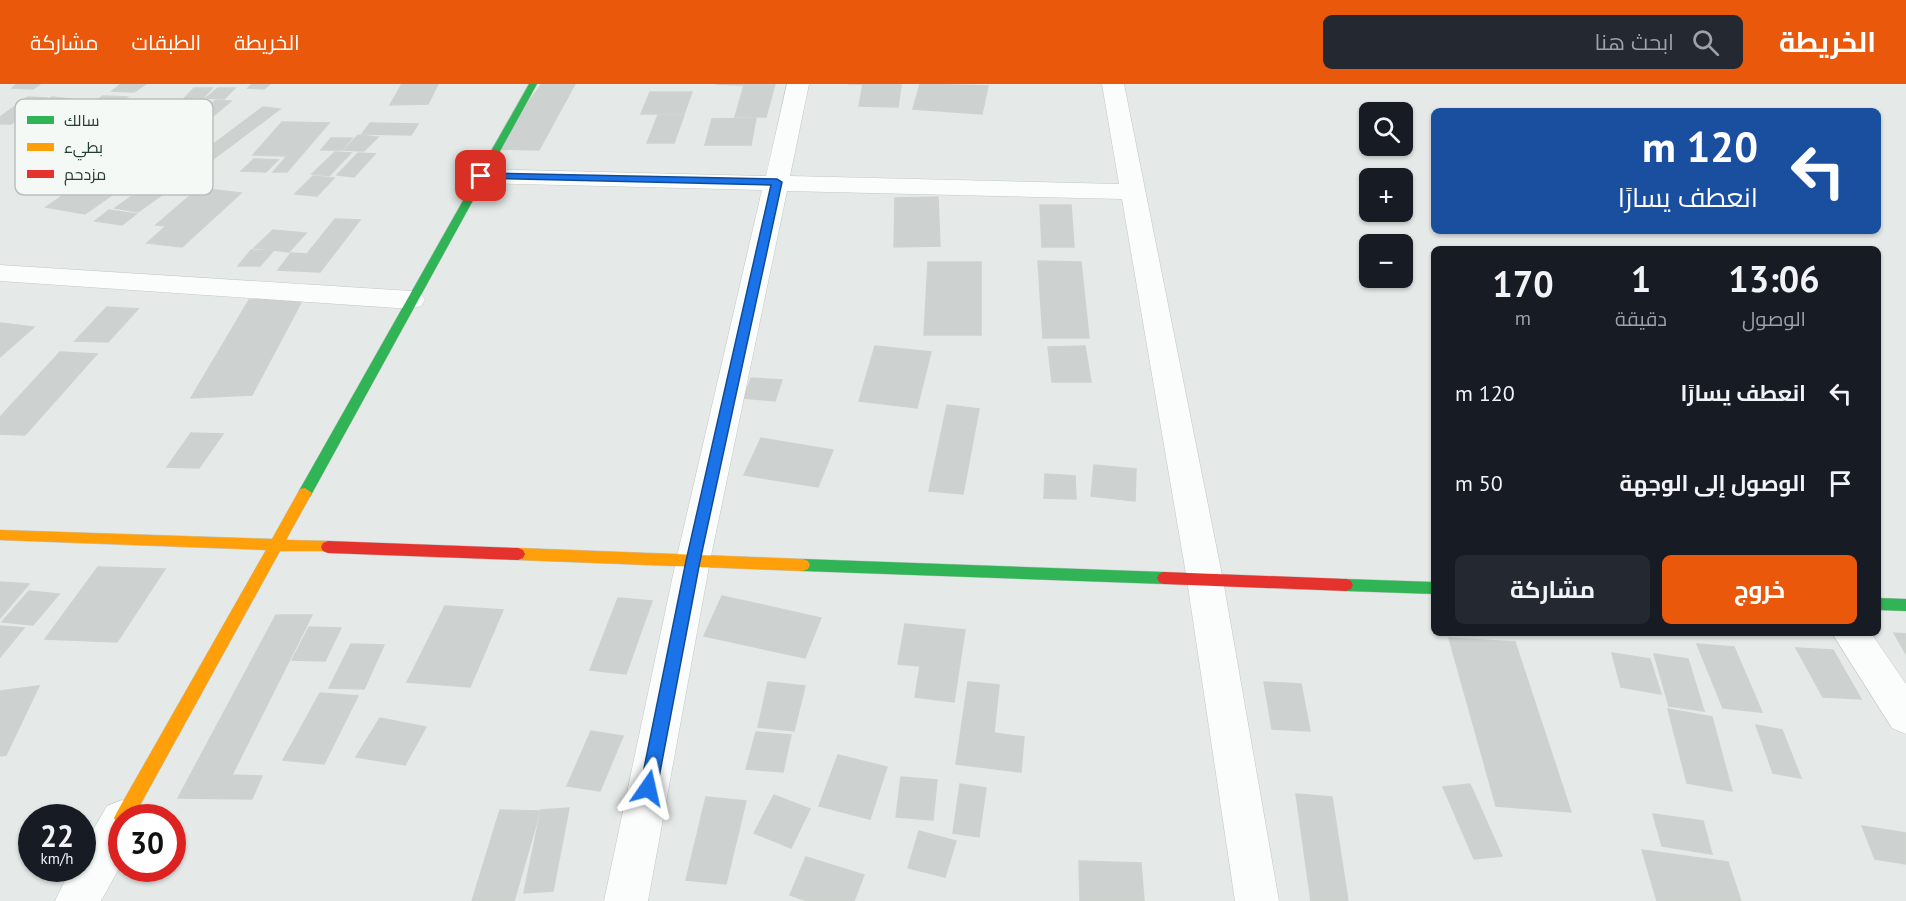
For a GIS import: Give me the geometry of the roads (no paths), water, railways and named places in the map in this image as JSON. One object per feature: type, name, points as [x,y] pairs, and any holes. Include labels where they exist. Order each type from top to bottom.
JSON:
[{"type":"street","points":[[130,804],[532,84]]},
{"type":"street","points":[[626,901],[693,561],[798,84]]},
{"type":"street","points":[[1113,84],[1205,579],[1257,901]]},
{"type":"street","points":[[481,176],[1133,192]]},
{"type":"street","points":[[0,273],[411,300]]},
{"type":"street","points":[[0,535],[1431,588]]},
{"type":"street","points":[[1881,604],[1906,605]]},
{"type":"street","points":[[1852,636],[1906,716]]},
{"type":"street","points":[[76,901],[108,844]]}]
